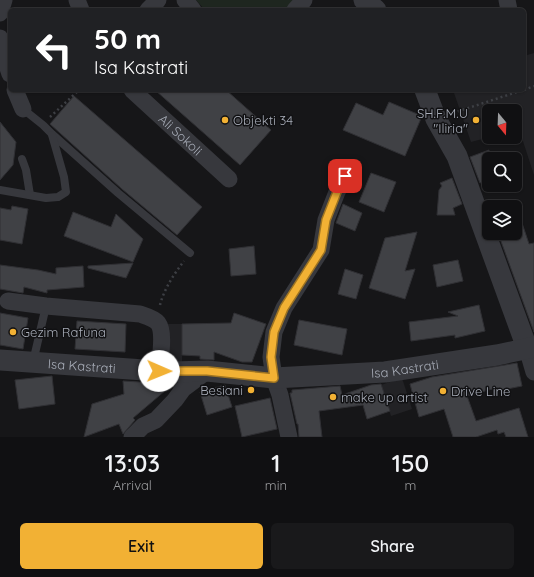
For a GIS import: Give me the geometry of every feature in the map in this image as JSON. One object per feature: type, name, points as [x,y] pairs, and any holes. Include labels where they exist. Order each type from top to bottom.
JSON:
[{"type":"street","points":[[0,12],[4,0]]},
{"type":"street","points":[[150,8],[158,0]]},
{"type":"street","points":[[185,0],[191,8]]},
{"type":"street","points":[[298,8],[304,0]]},
{"type":"street","points":[[364,0],[374,8]]},
{"type":"street","points":[[0,38],[1,47],[8,68]]},
{"type":"street","points":[[17,92],[23,109]]},
{"type":"street","name":"Ali Sokoli","points":[[134,92],[228,180]]},
{"type":"street","points":[[426,92],[482,224]]},
{"type":"street","points":[[289,437],[280,395],[274,378],[271,357],[274,332],[284,308],[321,250],[326,220],[345,176]]},
{"type":"street","points":[[489,240],[531,347],[534,372]]},
{"type":"street","points":[[8,300],[46,306],[140,314],[152,318],[158,324],[162,332],[159,371]]},
{"type":"street","name":"Isa Kastrati","points":[[0,360],[159,371],[207,371],[274,378],[385,372],[497,355],[531,347]]},
{"type":"street","points":[[132,437],[143,426],[156,420],[176,400],[183,389],[207,371]]},
{"type":"lane","points":[[23,109],[43,125],[118,193],[190,253]]},
{"type":"lane","points":[[0,190],[46,198],[58,197],[66,192],[64,177],[52,134]]},
{"type":"lane","points":[[22,159],[26,170],[30,195]]},
{"type":"lane","points":[[468,209],[482,227]]},
{"type":"lane","name":"Isa Kastrati","points":[[33,362],[46,306]]},
{"type":"path","points":[[43,125],[77,92]]},
{"type":"path","points":[[436,119],[517,92]]},
{"type":"path","points":[[162,297],[177,269],[190,253]]},
{"type":"shaded area","points":[[196,0],[296,0],[290,8],[203,8]]},
{"type":"shaded area","name":"SH.F.M.U \"Iliria\"","points":[[534,53],[534,175],[522,138],[522,104],[482,104],[482,139],[471,142],[454,92],[526,92],[526,55]]},
{"type":"shaded area","points":[[163,324],[182,324],[182,363],[163,363]]},
{"type":"shaded area","points":[[402,378],[412,409],[391,416],[381,385]]},
{"type":"building","name":"Objekti 34","points":[[157,92],[228,92],[271,130],[240,165]]},
{"type":"building","points":[[74,96],[202,207],[177,235],[122,189],[50,124]]},
{"type":"building","points":[[389,102],[422,116],[405,156],[343,130],[356,103],[383,115]]},
{"type":"building","points":[[0,122],[16,142],[13,165],[0,180]]},
{"type":"building","points":[[482,153],[482,182],[480,183],[470,157]]},
{"type":"building","points":[[371,173],[396,182],[384,212],[359,202]]},
{"type":"building","points":[[452,178],[462,204],[453,208],[455,215],[437,215],[439,190],[442,186],[440,183]]},
{"type":"building","points":[[343,204],[362,213],[355,231],[336,223]]},
{"type":"building","points":[[12,206],[28,209],[22,244],[0,240],[0,208],[11,210]]},
{"type":"building","points":[[73,212],[111,227],[116,214],[143,239],[133,262],[64,236]]},
{"type":"building","points":[[522,223],[529,244],[534,243],[534,332],[501,240],[522,240]]},
{"type":"building","points":[[417,232],[405,271],[415,269],[405,299],[369,288],[385,238]]},
{"type":"building","points":[[254,246],[256,274],[231,276],[229,249]]},
{"type":"building","points":[[458,260],[463,281],[437,287],[433,265]]},
{"type":"building","points":[[133,263],[126,278],[88,268],[88,266]]},
{"type":"building","points":[[0,265],[56,274],[56,268],[83,266],[84,287],[47,290],[47,293],[24,287],[23,293],[0,289]]},
{"type":"building","points":[[345,269],[363,275],[356,299],[338,294]]},
{"type":"building","points":[[479,305],[485,331],[455,338],[455,335],[411,341],[409,322],[458,316],[448,312]]},
{"type":"building","name":"Gezim Rafuna","points":[[0,313],[28,318],[23,349],[0,345]]},
{"type":"building","points":[[234,313],[266,324],[252,362],[242,362],[214,352],[214,360],[200,359],[200,356],[182,355],[182,324],[231,323]]},
{"type":"building","points":[[299,320],[347,329],[342,355],[294,345]]},
{"type":"building","points":[[77,321],[126,324],[125,352],[75,349]]},
{"type":"building","points":[[517,363],[522,386],[497,391],[496,388],[467,396],[476,421],[519,408],[528,437],[506,437],[504,432],[498,434],[497,430],[476,437],[453,437],[444,409],[419,417],[410,384],[432,377]]},
{"type":"building","points":[[52,376],[55,404],[19,409],[15,380]]},
{"type":"building","points":[[123,381],[173,384],[133,418],[135,420],[123,434],[119,424],[84,437],[92,404],[124,394]]},
{"type":"building","points":[[381,384],[390,411],[367,419],[363,405],[319,411],[322,437],[299,437],[298,424],[290,393],[292,393],[292,390],[340,386],[342,395],[371,385]]},
{"type":"building","points":[[225,385],[232,407],[207,415],[200,392]]},
{"type":"building","points":[[270,398],[277,429],[242,437],[235,406]]},
{"type":"place","name":"Objekti 34","points":[[225,120]]},
{"type":"place","name":"SH.F.M.U \"Iliria\"","points":[[476,120]]},
{"type":"place","name":"Gezim Rafuna","points":[[13,332]]},
{"type":"place","name":"Besiani","points":[[251,390]]},
{"type":"place","name":"Drive Line","points":[[443,391]]},
{"type":"place","name":"make up artist","points":[[333,397]]},
{"type":"route","points":[[159,371],[207,371],[274,378],[271,357],[274,332],[284,308],[306,271],[321,250],[326,220],[345,176]]}]
